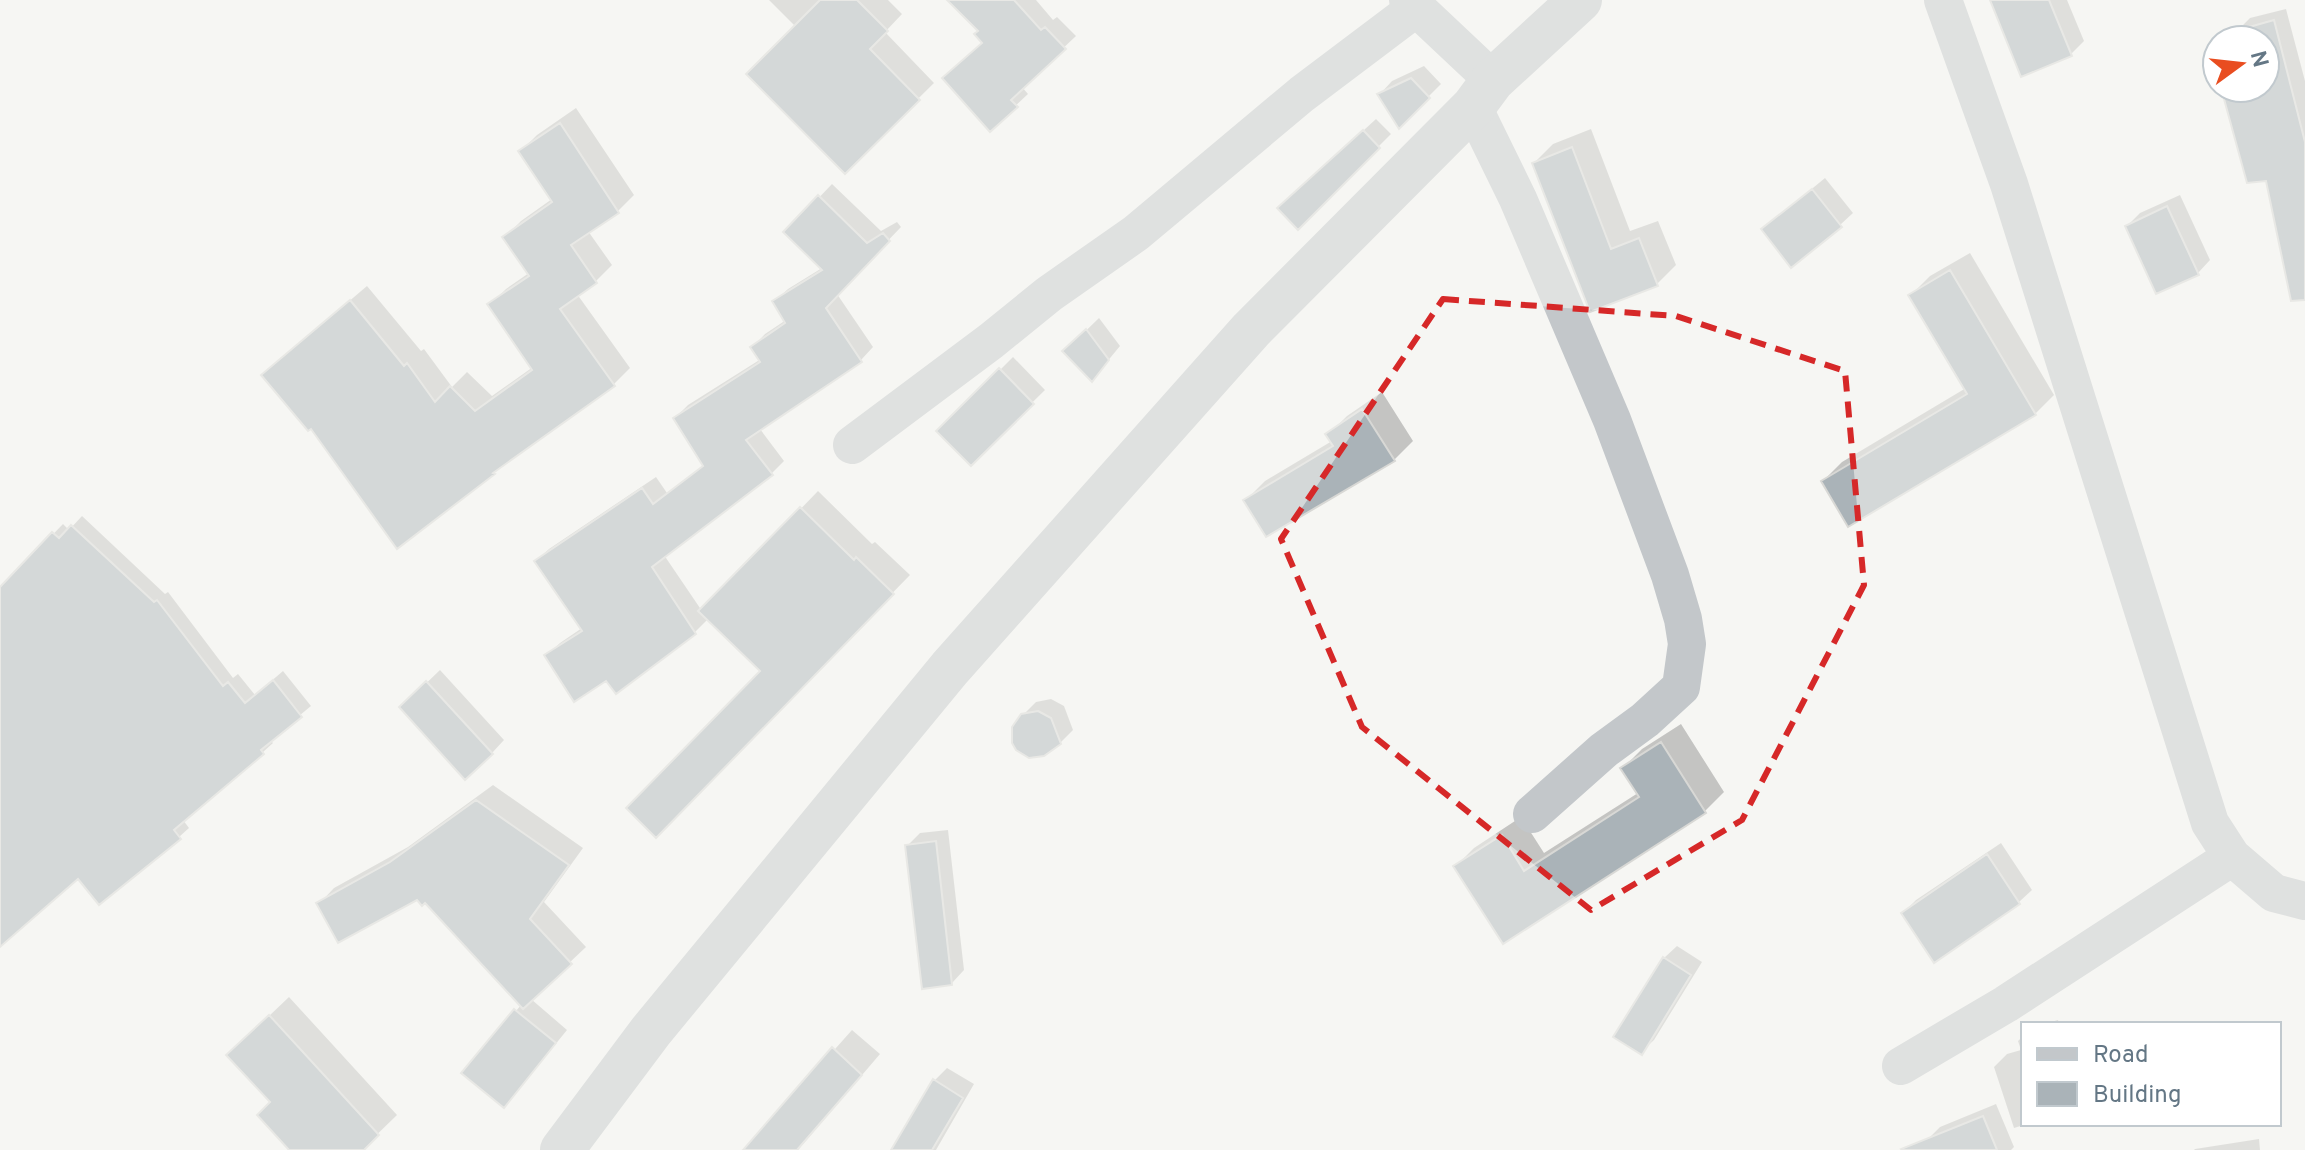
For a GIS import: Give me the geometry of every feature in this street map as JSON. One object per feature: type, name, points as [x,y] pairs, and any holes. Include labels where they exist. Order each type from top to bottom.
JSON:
[{"type":"street","points":[[562,1150],[651,1031],[950,668],[1251,330],[1580,0]]},
{"type":"street","points":[[1943,0],[2009,184],[2210,823],[2232,857],[2274,893],[2305,901]]},
{"type":"street","points":[[852,445],[1049,294],[1136,233],[1412,4],[1483,94],[1518,199],[1612,420],[1670,575],[1687,644],[1681,687],[1532,814]]},
{"type":"street","points":[[1901,1066],[2006,1004],[2232,857]]},
{"type":"highlighted area","points":[[1443,299],[1676,316],[1845,371],[1864,585],[1742,820],[1591,910],[1362,727],[1281,539]]},
{"type":"building","points":[[820,0],[857,0],[888,31],[870,49],[920,100],[845,174],[746,74]]},
{"type":"building","points":[[947,0],[1014,0],[1041,30],[1045,27],[1066,49],[1011,100],[1018,107],[990,132],[942,78],[982,43],[974,34],[978,31]]},
{"type":"building","points":[[1990,0],[2049,0],[2072,56],[2021,77]]},
{"type":"building","points":[[2281,48],[2305,142],[2305,300],[2291,301],[2266,181],[2247,183],[2225,104],[2281,104]]},
{"type":"building","points":[[1411,78],[1430,98],[1399,129],[1377,94]]},
{"type":"building","points":[[560,123],[619,213],[571,245],[597,283],[560,309],[615,386],[493,473],[397,549],[311,429],[308,431],[261,375],[350,300],[404,366],[407,363],[435,402],[450,386],[475,411],[532,370],[487,304],[529,276],[502,237],[552,202],[518,151]]},
{"type":"building","points":[[1363,130],[1380,148],[1298,230],[1277,208]]},
{"type":"building","points":[[1572,147],[1611,249],[1639,238],[1658,286],[1590,312],[1532,163]]},
{"type":"building","points":[[1812,189],[1842,227],[1791,268],[1761,229]]},
{"type":"building","points":[[818,195],[867,243],[883,233],[890,241],[826,308],[862,362],[746,440],[773,475],[652,567],[696,634],[616,694],[606,681],[574,702],[544,655],[582,631],[534,561],[642,488],[653,504],[703,466],[673,418],[760,362],[750,347],[785,323],[772,301],[822,270],[783,232]]},
{"type":"building","points":[[2167,206],[2199,275],[2156,294],[2125,226]]},
{"type":"building","points":[[1950,270],[2036,415],[1848,527],[1821,481],[1967,394],[1908,295]]},
{"type":"building","points":[[1086,329],[1109,360],[1092,382],[1062,351]]},
{"type":"building","points":[[999,368],[1034,404],[971,466],[936,431]]},
{"type":"building","points":[[1362,409],[1395,461],[1266,537],[1243,500],[1333,446],[1325,434]]},
{"type":"building","points":[[800,507],[894,594],[656,838],[626,808],[760,671],[698,611]]},
{"type":"building","points":[[71,525],[154,602],[157,600],[223,686],[228,682],[245,703],[273,680],[302,717],[261,750],[264,754],[174,830],[181,839],[99,905],[78,879],[0,947],[0,587],[52,532],[59,538]]},
{"type":"building","points":[[426,681],[493,754],[465,780],[399,707]]},
{"type":"building","points":[[1038,711],[1051,718],[1061,744],[1044,756],[1029,758],[1016,750],[1012,743],[1012,727],[1021,714]]},
{"type":"building","points":[[1661,742],[1706,813],[1503,944],[1453,866],[1502,835],[1524,871],[1639,797],[1620,768]]},
{"type":"building","points":[[476,800],[569,865],[530,919],[572,964],[523,1009],[425,903],[422,906],[417,900],[338,943],[316,903],[390,862]]},
{"type":"building","points":[[936,841],[952,985],[922,989],[905,845]]},
{"type":"building","points":[[1987,854],[2020,904],[1934,963],[1901,913]]},
{"type":"building","points":[[1663,957],[1691,975],[1642,1055],[1613,1037]]},
{"type":"building","points":[[514,1009],[556,1043],[504,1108],[461,1073]]},
{"type":"building","points":[[269,1015],[379,1135],[364,1150],[289,1150],[257,1115],[270,1102],[226,1055]]},
{"type":"building","points":[[832,1047],[862,1075],[797,1150],[743,1150]]},
{"type":"building","points":[[933,1079],[963,1098],[932,1150],[891,1150]]},
{"type":"building","points":[[1983,1116],[1997,1150],[1901,1149]]}]
